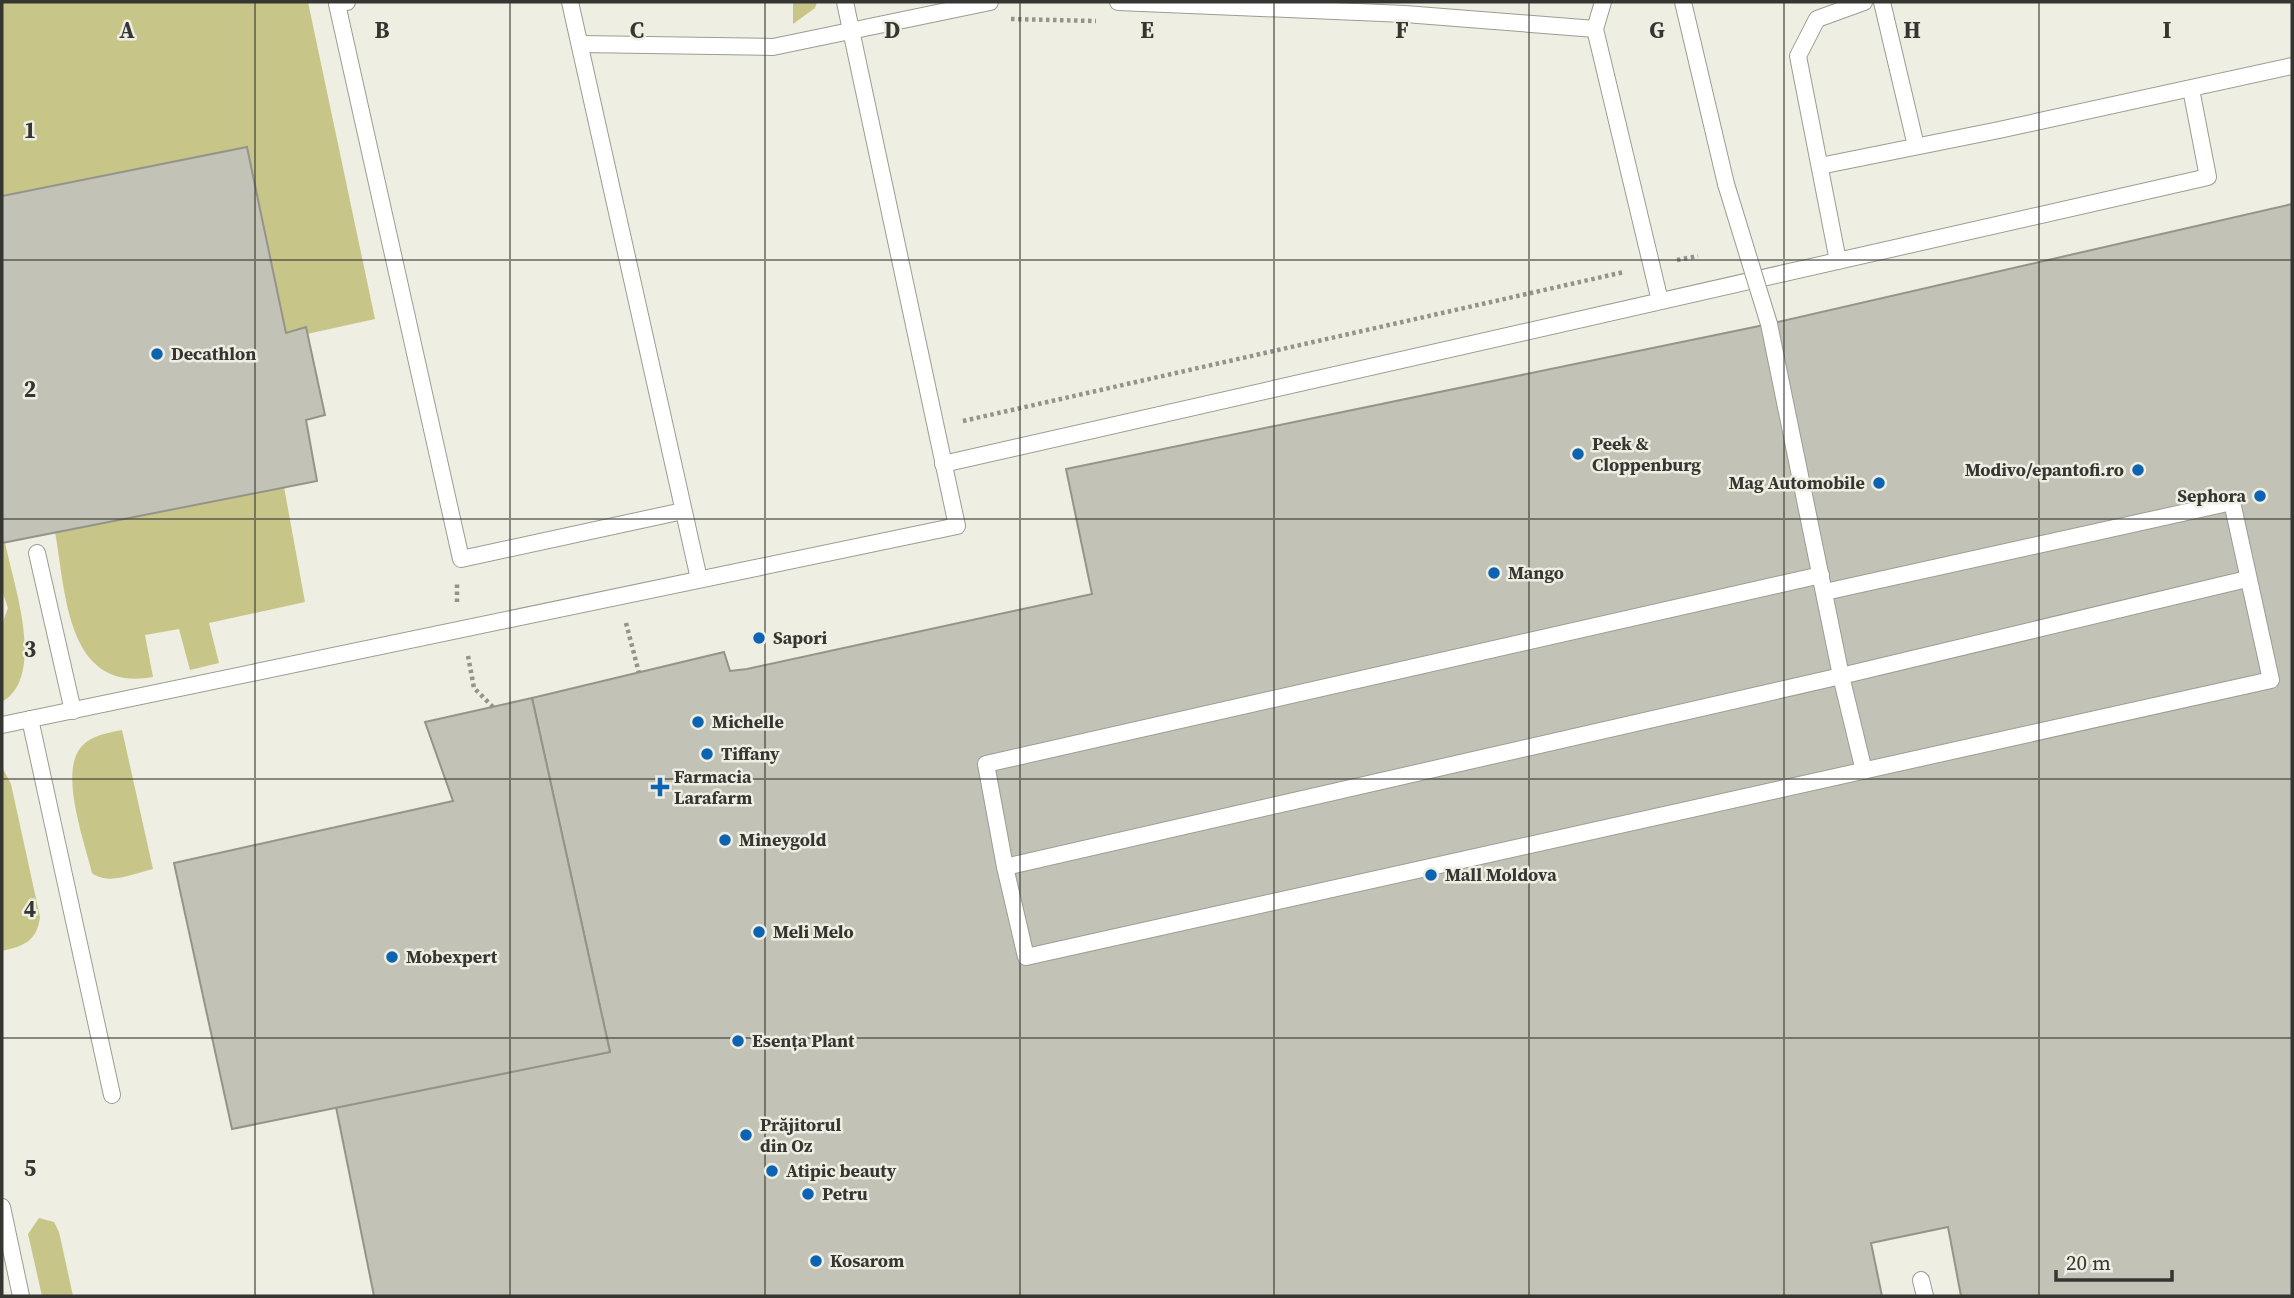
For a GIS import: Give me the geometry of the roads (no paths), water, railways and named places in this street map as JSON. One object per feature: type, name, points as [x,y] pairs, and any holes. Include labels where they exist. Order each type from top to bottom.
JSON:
[{"type":"lane","points":[[347,2],[337,4],[461,559],[683,512]]},
{"type":"lane","points":[[570,2],[699,579]]},
{"type":"lane","points":[[2,725],[957,526],[845,2]]},
{"type":"lane","points":[[580,44],[772,47],[852,32],[936,11],[990,2]]},
{"type":"lane","points":[[1118,2],[1365,11],[1595,29]]},
{"type":"lane","points":[[1603,2],[1595,29],[1660,301]]},
{"type":"lane","points":[[1683,2],[1726,184],[1769,324],[1841,676],[1864,771]]},
{"type":"lane","points":[[1838,261],[1798,56],[1817,19],[1864,2]]},
{"type":"lane","points":[[1882,2],[1916,146]]},
{"type":"lane","points":[[1819,166],[2292,66]]},
{"type":"lane","points":[[943,464],[2208,177],[2191,89]]},
{"type":"lane","points":[[1821,575],[986,764],[1004,867],[1026,957],[2271,681],[2232,502],[1825,592]]},
{"type":"lane","points":[[37,553],[73,711]]},
{"type":"lane","points":[[1004,867],[1841,676],[2247,579]]},
{"type":"lane","points":[[30,719],[112,1095]]},
{"type":"lane","points":[[2,1207],[21,1296]]},
{"type":"place","name":"Decathlon","points":[[157,354]]},
{"type":"place","name":"Peek & Cloppenburg","points":[[1578,454]]},
{"type":"place","name":"Modivo/epantofi.ro","points":[[2138,470]]},
{"type":"place","name":"Mag Automobile","points":[[1879,483]]},
{"type":"place","name":"Sephora","points":[[2260,496]]},
{"type":"place","name":"Mango","points":[[1494,573]]},
{"type":"place","name":"Sapori","points":[[759,638]]},
{"type":"place","name":"Michelle","points":[[698,722]]},
{"type":"place","name":"Tiffany","points":[[707,754]]},
{"type":"place","name":"Farmacia Larafarm","points":[[660,787]]},
{"type":"place","name":"Mineygold","points":[[725,840]]},
{"type":"place","name":"Mall Moldova","points":[[1431,875]]},
{"type":"place","name":"Meli Melo","points":[[759,932]]},
{"type":"place","name":"Mobexpert","points":[[392,957]]},
{"type":"place","name":"Esența Plant","points":[[738,1041]]},
{"type":"place","name":"Prăjitorul din Oz","points":[[746,1135]]},
{"type":"place","name":"Atipic beauty","points":[[772,1171]]},
{"type":"place","name":"Petru","points":[[808,1194]]},
{"type":"place","name":"Kosarom","points":[[816,1261]]}]
